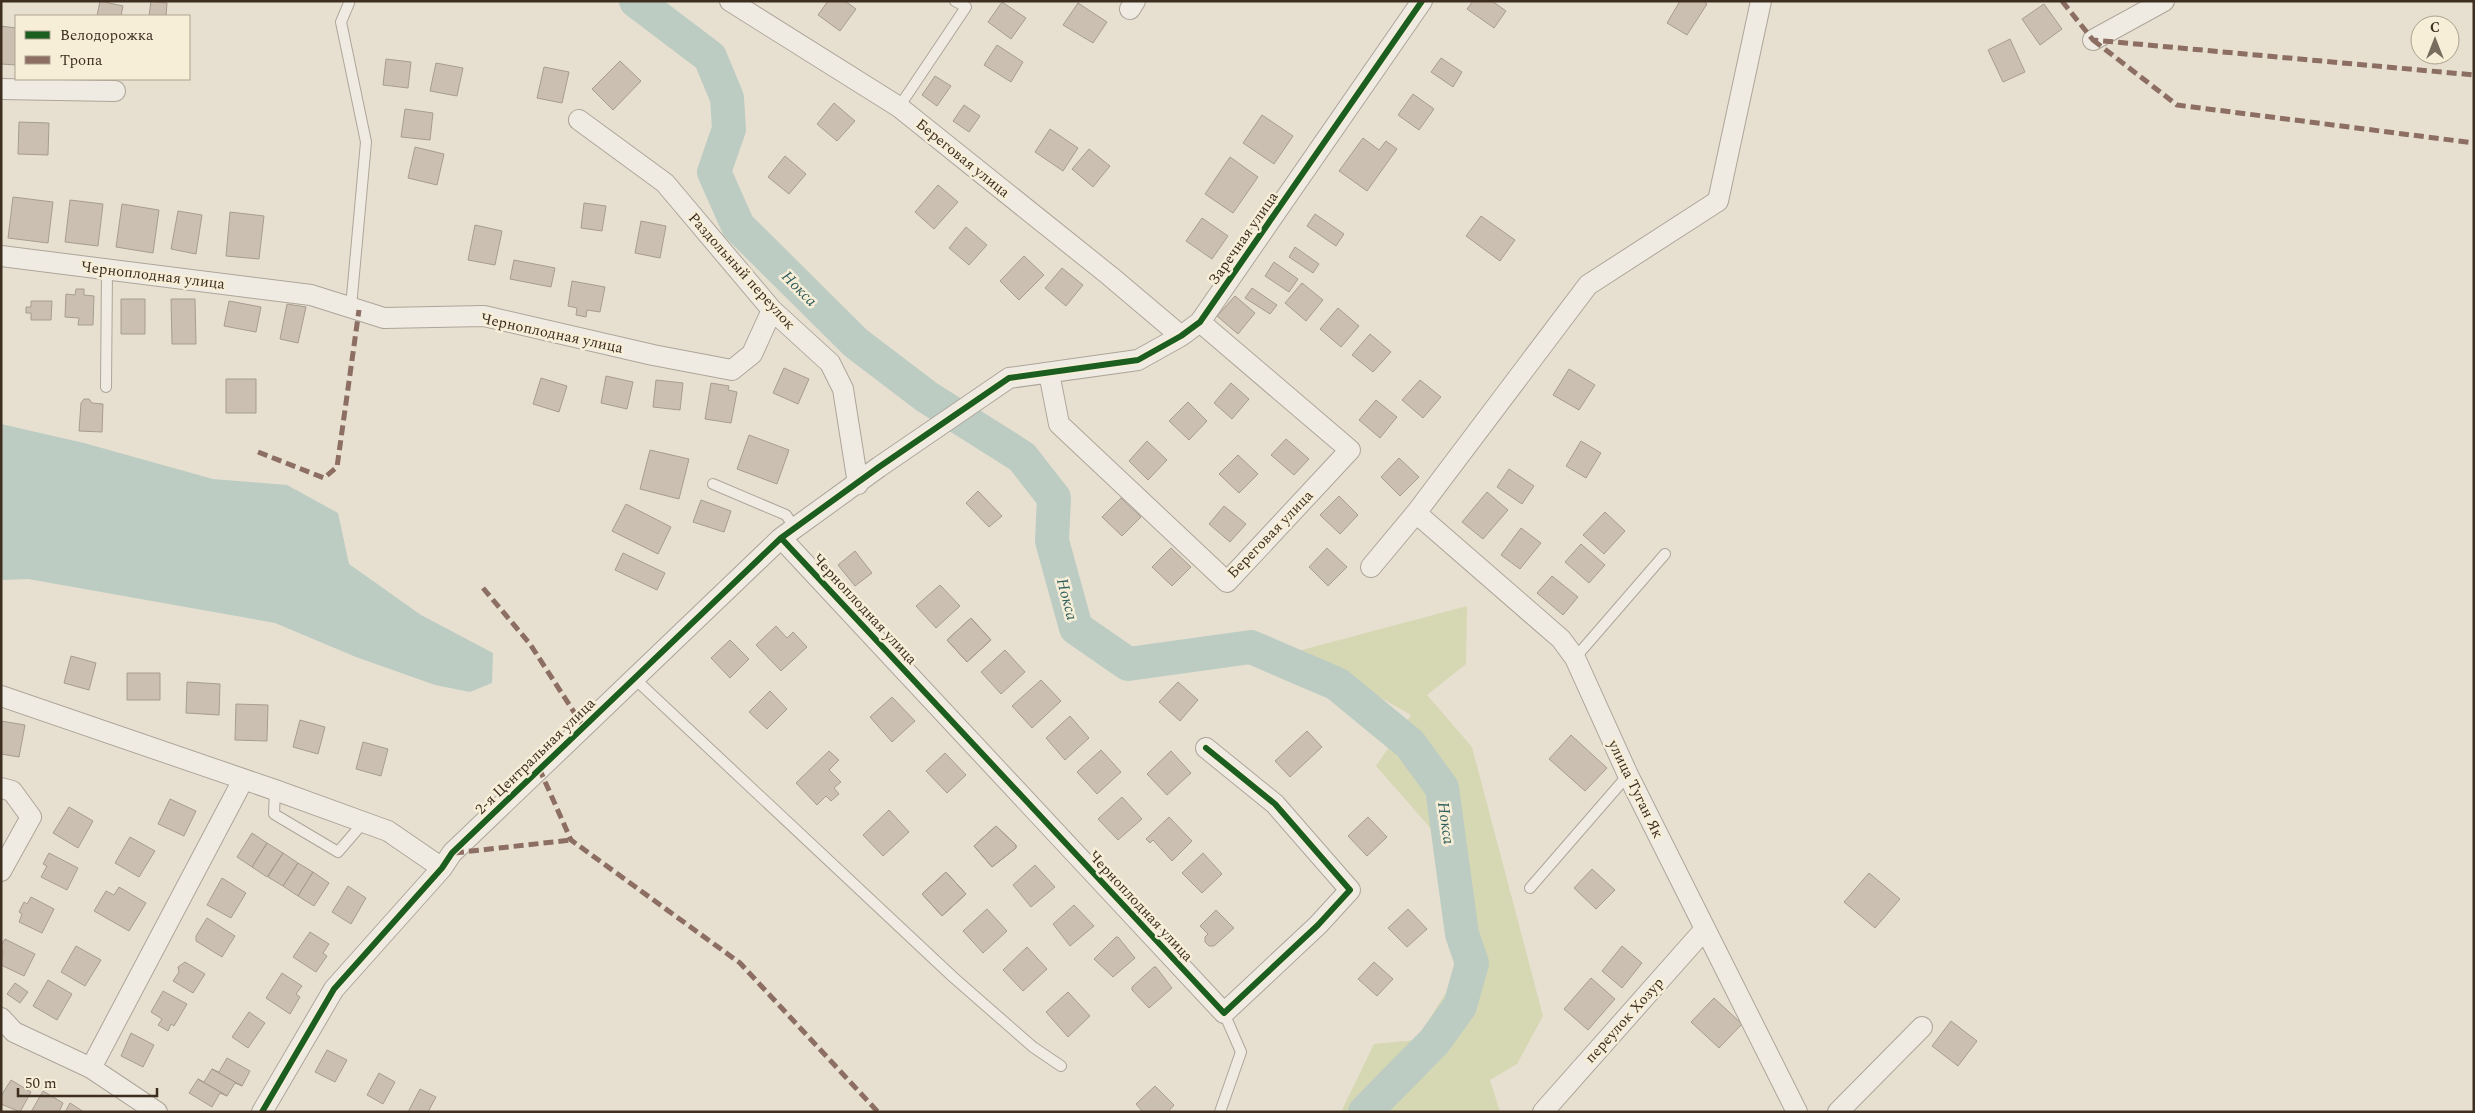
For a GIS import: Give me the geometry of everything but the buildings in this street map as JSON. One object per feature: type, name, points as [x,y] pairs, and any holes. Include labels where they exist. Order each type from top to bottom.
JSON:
[{"type":"street","name":"Береговая улица","points":[[730,1],[900,107],[1110,276],[1181,336]]},
{"type":"street","name":"Заречная улица","points":[[1009,378],[1138,360],[1181,336],[1200,322],[1422,1]]},
{"type":"street","points":[[1371,567],[1416,513],[1588,285],[1718,201],[1761,1]]},
{"type":"street","points":[[2093,40],[2164,1]]},
{"type":"street","points":[[1,89],[115,91]]},
{"type":"street","name":"Раздольный переулок","points":[[580,120],[665,182],[772,310],[830,364],[844,389],[858,484]]},
{"type":"street","name":"Черноплодная улица","points":[[1,256],[311,295],[384,318],[484,316],[653,355],[732,370],[752,354],[772,310]]},
{"type":"street","name":"Береговая улица","points":[[1049,373],[1059,424],[1227,582],[1350,450],[1200,322]]},
{"type":"street","name":"2-я Центральная улица","points":[[262,1112],[334,989],[442,868],[452,853],[788,533],[879,467],[1009,378]]},
{"type":"street","name":"улица Туган Як","points":[[1416,513],[1561,639],[1576,658],[1628,775],[1795,1111]]},
{"type":"street","name":"Черноплодная улица","points":[[788,533],[1224,1013]]},
{"type":"street","points":[[1,696],[275,790],[388,832],[442,868]]},
{"type":"street","points":[[1206,748],[1275,804],[1350,890],[1318,925],[1224,1013]]},
{"type":"street","points":[[92,1068],[244,780]]},
{"type":"street","points":[[1,788],[12,791],[31,817],[1,871]]},
{"type":"street","name":"переулок Хозур","points":[[1542,1112],[1705,929]]},
{"type":"street","points":[[1,1018],[14,1032],[92,1068],[157,1112]]},
{"type":"street","points":[[1838,1112],[1922,1027]]},
{"type":"lane","points":[[900,107],[966,7],[955,1]]},
{"type":"lane","points":[[349,3],[341,22],[366,142],[351,307]]},
{"type":"lane","points":[[106,387],[108,270]]},
{"type":"lane","points":[[713,484],[786,515],[788,533]]},
{"type":"lane","points":[[1576,658],[1665,554]]},
{"type":"lane","points":[[634,678],[953,977],[1033,1047],[1061,1066]]},
{"type":"lane","points":[[1530,888],[1628,775]]},
{"type":"lane","points":[[275,790],[274,814],[338,852],[363,823]]},
{"type":"lane","points":[[1220,1112],[1241,1052],[1224,1013]]},
{"type":"green space","points":[[1467,606],[1466,664],[1427,695],[1472,747],[1543,1016],[1517,1064],[1490,1080],[1500,1112],[1341,1112],[1374,1044],[1416,1040],[1456,977],[1441,840],[1376,766],[1411,715],[1298,651]]},
{"type":"shaded area","points":[[1,424],[84,443],[213,479],[287,485],[338,513],[349,564],[421,615],[493,653],[492,683],[470,692],[435,685],[356,657],[275,623],[28,579],[1,580]]},
{"type":"waterway","name":"Нокса","points":[[636,1],[710,57],[727,98],[729,129],[714,172],[738,226],[856,343],[927,397],[1022,457],[1054,498],[1052,541],[1076,628],[1128,664],[1251,647],[1337,684],[1410,744],[1442,788],[1462,934],[1472,963],[1460,1006],[1434,1042],[1365,1112]]},
{"type":"marked path","points":[[2062,1],[2093,40],[2474,75]]},
{"type":"marked path","points":[[2093,40],[2177,105],[2474,143]]},
{"type":"marked path","points":[[258,452],[324,478],[337,467],[359,310]]},
{"type":"marked path","points":[[483,588],[530,644],[583,726]]},
{"type":"marked path","points":[[539,768],[571,840],[740,963],[878,1112]]},
{"type":"marked path","points":[[454,853],[571,840]]},
{"type":"cycle path","points":[[262,1112],[334,989],[442,868],[452,853],[781,538],[879,467],[1009,378],[1138,360],[1181,336],[1200,322],[1422,1]]},
{"type":"cycle path","points":[[781,538],[1224,1013],[1318,925],[1350,890],[1275,804],[1206,748]]}]
